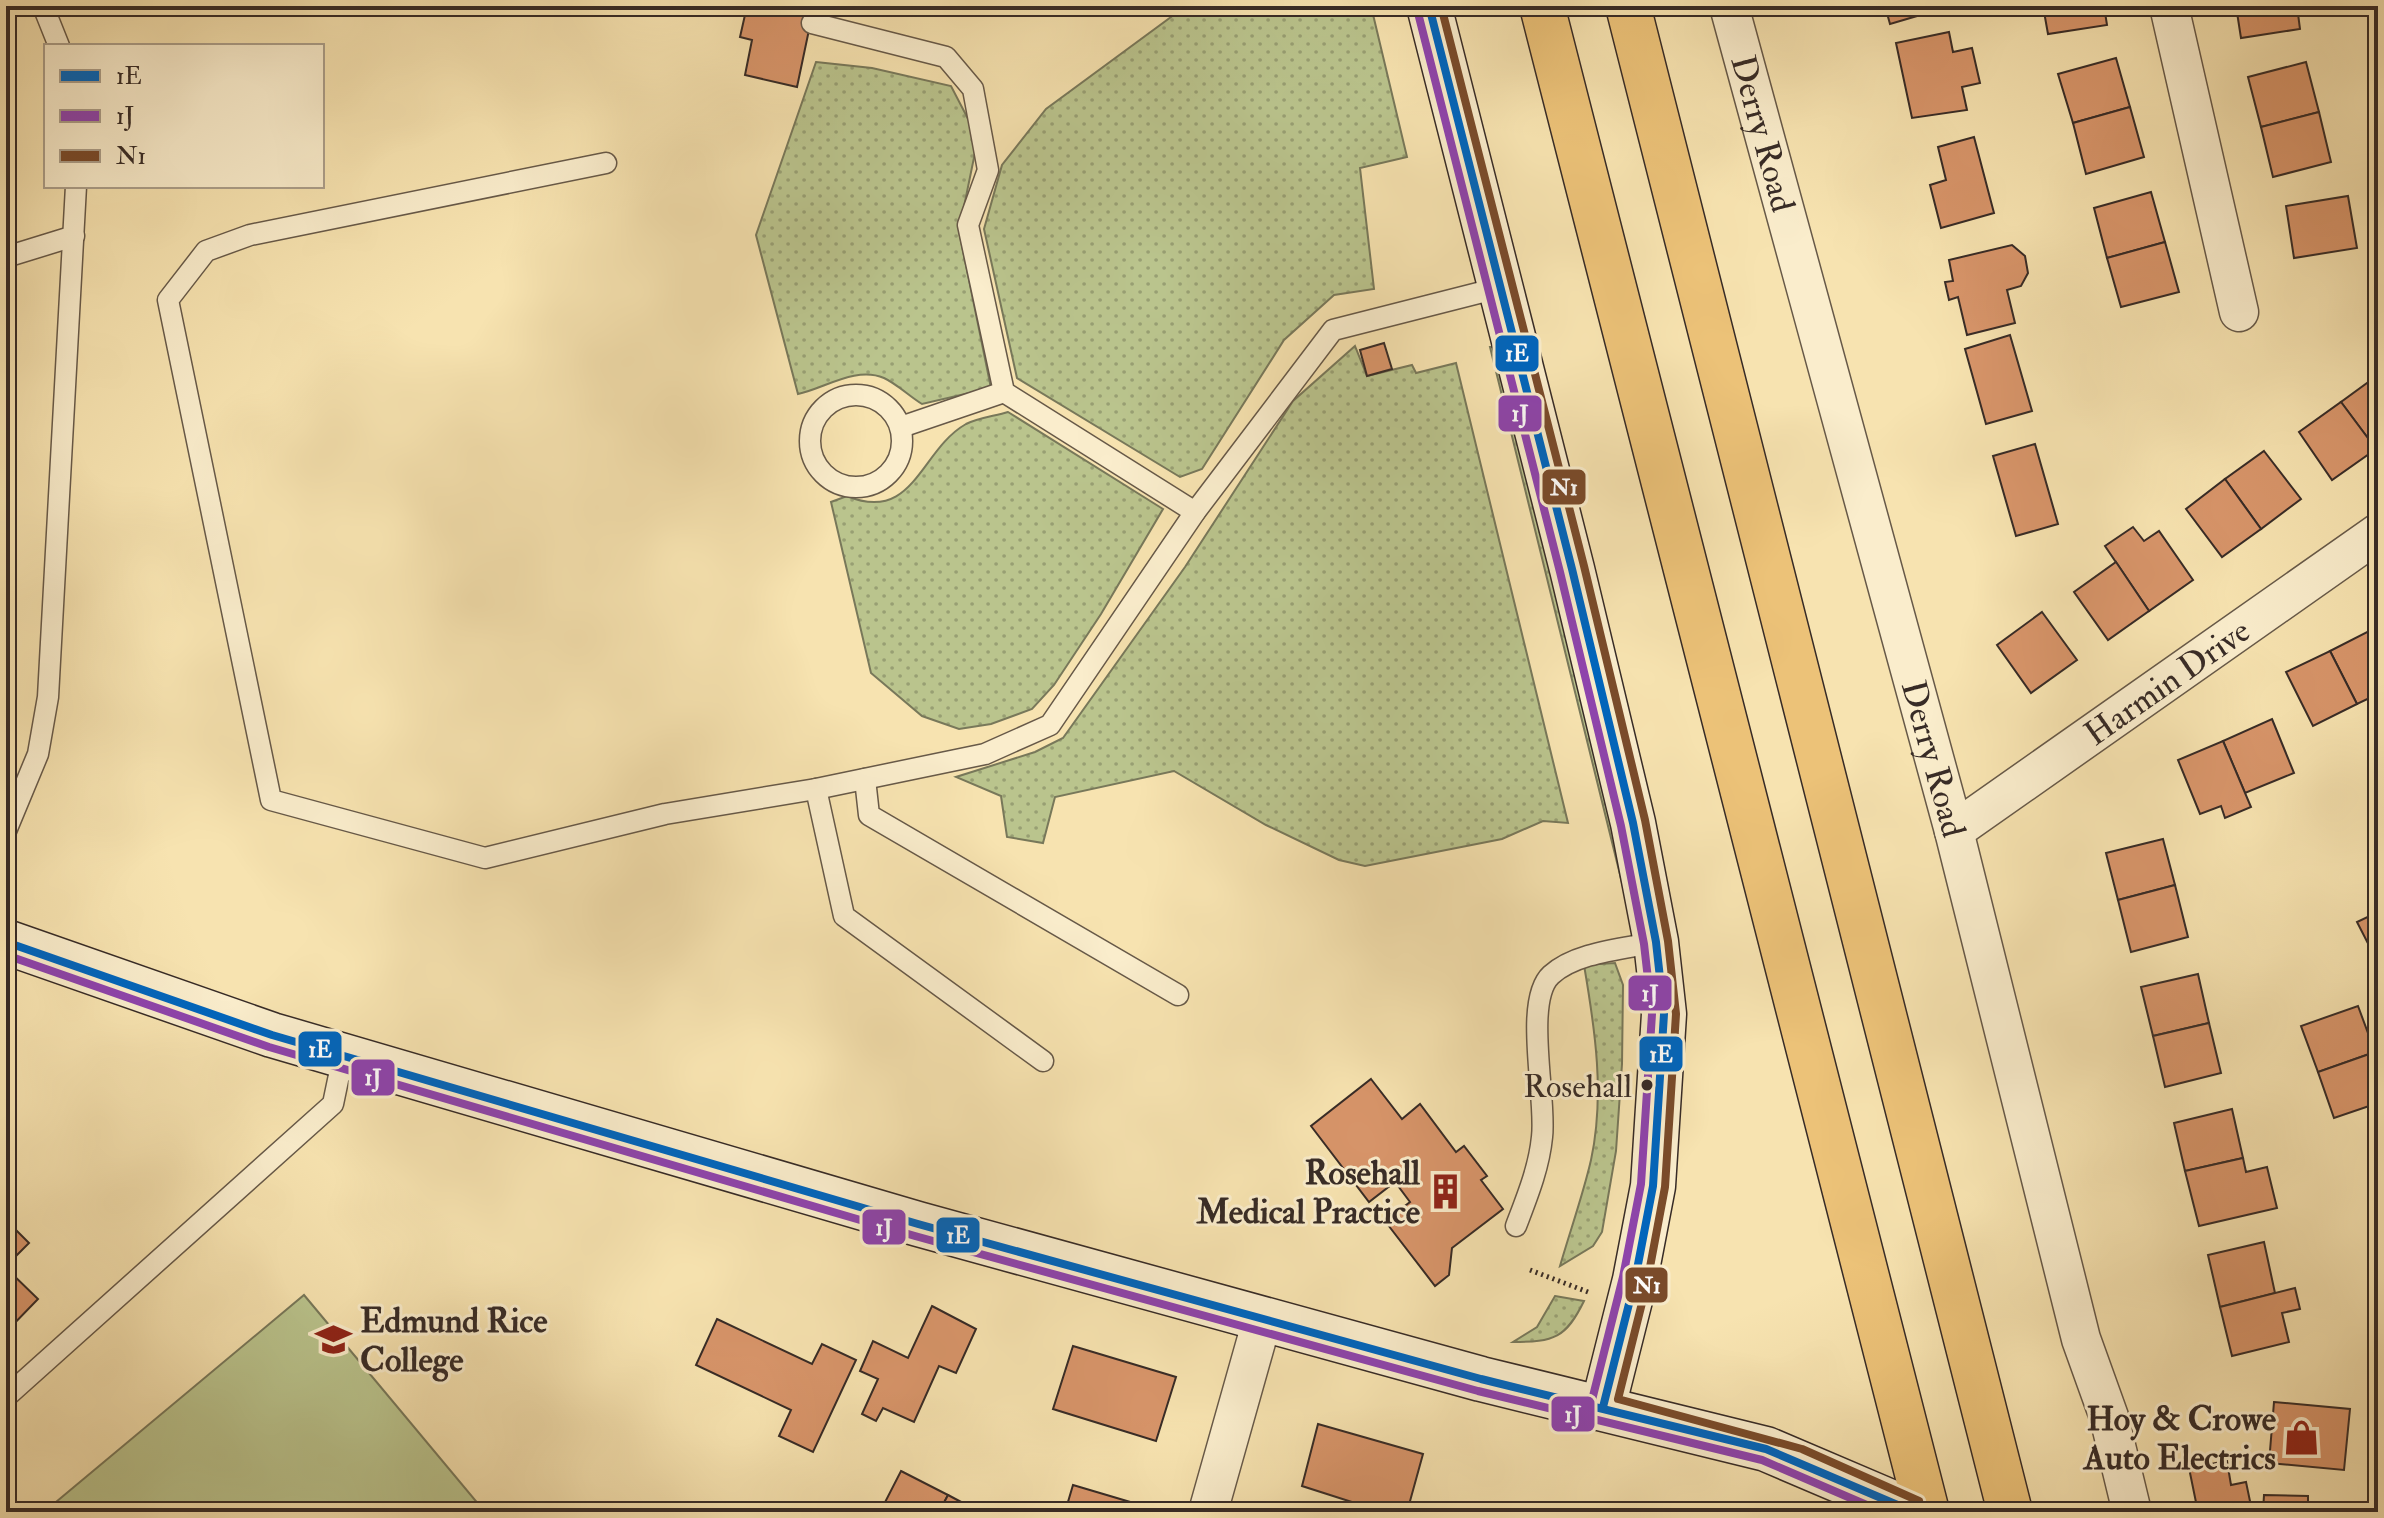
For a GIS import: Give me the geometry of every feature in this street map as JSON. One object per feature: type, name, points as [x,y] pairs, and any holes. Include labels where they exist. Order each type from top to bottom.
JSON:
[{"type":"highway","points":[[1542,6],[1927,1512]]},
{"type":"highway","points":[[1628,6],[2010,1512]]},
{"type":"main road","points":[[1429,6],[1502,287],[1633,823],[1656,942],[1664,1014],[1653,1186],[1635,1280],[1603,1407]]},
{"type":"main road","points":[[6,942],[272,1035],[918,1224],[1481,1379],[1603,1407],[1798,1460],[1914,1512]]},
{"type":"street","name":"Derry Road","points":[[1729,6],[1954,831],[2081,1339],[2109,1417],[2132,1512]]},
{"type":"street","points":[[2169,6],[2239,312]]},
{"type":"street","name":"Harmin Drive","points":[[1954,831],[2378,533]]},
{"type":"street","points":[[1208,1512],[1263,1317]]},
{"type":"lane","points":[[43,6],[58,44]]},
{"type":"lane","points":[[812,23],[946,57],[973,89],[988,170],[968,225],[1004,392],[1195,512]]},
{"type":"lane","points":[[606,163],[250,235],[206,251],[168,300],[271,800],[485,858],[665,814],[816,789],[985,754],[1050,725],[1195,512],[1333,330],[1502,287]]},
{"type":"lane","points":[[6,831],[38,754],[48,697],[76,188]]},
{"type":"lane","points":[[6,257],[74,236]]},
{"type":"lane","points":[[901,427],[1004,392]]},
{"type":"lane","points":[[854,394],[883,403],[901,427],[900,457],[880,481],[867,486],[851,487],[824,475],[809,447],[815,417],[839,397],[854,394]]},
{"type":"lane","points":[[865,779],[869,815],[1178,995]]},
{"type":"lane","points":[[816,789],[844,916],[1043,1061]]},
{"type":"lane","points":[[1516,1226],[1535,1175],[1543,1135],[1538,999],[1549,977],[1567,964],[1656,942]]},
{"type":"lane","points":[[6,1397],[333,1104],[343,1056]]},
{"type":"path","points":[[1530,1270],[1594,1293]]},
{"type":"green space","points":[[1186,6],[1371,6],[1407,157],[1360,168],[1374,289],[1334,295],[1284,340],[1202,469],[1180,477],[1017,378],[984,229],[1002,165],[1046,109]]},
{"type":"green space","points":[[816,62],[872,68],[951,86],[978,138],[959,231],[991,388],[922,404],[884,378],[863,375],[798,394],[756,235]]},
{"type":"green space","points":[[1355,346],[1367,376],[1412,365],[1416,373],[1456,363],[1568,823],[1543,821],[1502,839],[1365,866],[1339,860],[1266,825],[1174,771],[1055,797],[1043,843],[1007,837],[1001,796],[956,777],[1035,752],[1063,738],[1185,567],[1293,401]]},
{"type":"green space","points":[[1490,347],[1497,347],[1616,834],[1627,903]]},
{"type":"green space","points":[[1008,412],[1163,509],[1101,614],[1054,685],[1032,709],[991,724],[959,729],[922,716],[871,673],[831,502],[847,496],[869,502],[887,500],[902,492],[950,436],[966,424]]},
{"type":"green space","points":[[1615,963],[1623,985],[1622,1064],[1616,1151],[1602,1232],[1593,1246],[1560,1266],[1591,1160],[1597,1111],[1595,1038],[1584,965]]},
{"type":"green space","points":[[304,1295],[485,1512],[44,1512]]},
{"type":"green space","points":[[1555,1296],[1584,1301],[1571,1323],[1549,1339],[1513,1342],[1537,1327]]},
{"type":"building","points":[[747,6],[814,6],[797,87],[745,75],[752,40],[740,37]]},
{"type":"building","points":[[1885,6],[1932,6],[1934,11],[1890,24]]},
{"type":"building","points":[[2043,6],[2104,6],[2107,25],[2048,34]]},
{"type":"building","points":[[2236,6],[2297,6],[2300,29],[2241,38]]},
{"type":"building","points":[[1949,32],[1953,52],[1972,48],[1980,83],[1962,87],[1967,110],[1912,118],[1896,43]]},
{"type":"building","points":[[2116,58],[2130,107],[2073,123],[2058,74]]},
{"type":"building","points":[[2306,62],[2319,112],[2261,127],[2248,77]]},
{"type":"building","points":[[2130,107],[2144,157],[2086,174],[2073,123]]},
{"type":"building","points":[[2319,112],[2331,162],[2273,177],[2261,127]]},
{"type":"building","points":[[1974,137],[1994,213],[1941,228],[1930,185],[1946,180],[1938,147]]},
{"type":"building","points":[[2151,192],[2165,242],[2107,258],[2094,208]]},
{"type":"building","points":[[2348,196],[2357,248],[2294,258],[2286,206]]},
{"type":"building","points":[[2165,242],[2179,292],[2121,307],[2107,258]]},
{"type":"building","points":[[2012,245],[2025,256],[2028,273],[2021,286],[2007,290],[2015,323],[1967,335],[1958,297],[1949,300],[1945,282],[1953,281],[1949,260]]},
{"type":"building","points":[[2010,335],[2032,411],[1986,424],[1965,349]]},
{"type":"building","points":[[1384,343],[1392,369],[1367,376],[1360,350]]},
{"type":"building","points":[[2378,375],[2378,448],[2376,449],[2341,402]]},
{"type":"building","points":[[2341,402],[2376,449],[2332,480],[2299,432]]},
{"type":"building","points":[[2035,444],[2058,524],[2016,536],[1993,456]]},
{"type":"building","points":[[2264,451],[2301,499],[2261,529],[2225,479]]},
{"type":"building","points":[[2225,479],[2261,529],[2222,557],[2186,509]]},
{"type":"building","points":[[2133,527],[2144,541],[2159,531],[2193,580],[2149,611],[2105,546]]},
{"type":"building","points":[[2116,562],[2149,611],[2108,640],[2074,592]]},
{"type":"building","points":[[2042,612],[2077,660],[2031,693],[1997,645]]},
{"type":"building","points":[[2373,629],[2378,638],[2378,694],[2357,704],[2330,651]]},
{"type":"building","points":[[2330,651],[2357,704],[2313,726],[2286,672]]},
{"type":"building","points":[[2272,719],[2294,773],[2245,793],[2223,741]]},
{"type":"building","points":[[2223,741],[2251,807],[2225,818],[2221,806],[2200,814],[2178,760]]},
{"type":"building","points":[[2163,839],[2175,885],[2118,900],[2106,853]]},
{"type":"building","points":[[2175,885],[2188,937],[2131,952],[2118,900]]},
{"type":"building","points":[[2378,912],[2378,963],[2357,922]]},
{"type":"building","points":[[2198,974],[2209,1023],[2153,1036],[2141,987]]},
{"type":"building","points":[[2358,1006],[2375,1052],[2318,1072],[2301,1026]]},
{"type":"building","points":[[2209,1023],[2221,1073],[2165,1087],[2153,1036]]},
{"type":"building","points":[[2375,1052],[2378,1103],[2334,1118],[2318,1072]]},
{"type":"building","name":"Rosehall Medical Practice","points":[[1371,1079],[1402,1119],[1420,1104],[1456,1152],[1464,1146],[1487,1176],[1481,1180],[1503,1209],[1452,1248],[1449,1275],[1435,1286],[1385,1221],[1410,1202],[1395,1182],[1369,1202],[1311,1126]]},
{"type":"building","points":[[2232,1109],[2243,1158],[2185,1171],[2174,1123]]},
{"type":"building","points":[[2243,1158],[2246,1172],[2267,1167],[2277,1208],[2199,1226],[2185,1171]]},
{"type":"building","points":[[6,1220],[29,1243],[6,1266]]},
{"type":"building","points":[[2264,1242],[2275,1293],[2220,1307],[2208,1255]]},
{"type":"building","points":[[6,1268],[38,1299],[6,1332]]},
{"type":"building","points":[[2295,1288],[2300,1309],[2282,1313],[2289,1342],[2232,1356],[2220,1307]]},
{"type":"building","points":[[932,1306],[976,1329],[956,1373],[939,1366],[914,1422],[883,1408],[876,1421],[862,1414],[878,1379],[860,1371],[873,1341],[908,1358]]},
{"type":"building","points":[[717,1319],[812,1364],[822,1344],[856,1360],[813,1452],[779,1436],[791,1410],[696,1365]]},
{"type":"building","points":[[1073,1346],[1176,1377],[1156,1441],[1053,1409]]},
{"type":"building","points":[[2274,1402],[2350,1409],[2344,1470],[2269,1463]]},
{"type":"building","points":[[1318,1424],[1423,1454],[1407,1512],[1383,1512],[1302,1486]]},
{"type":"building","points":[[2227,1461],[2231,1485],[2246,1482],[2251,1506],[2239,1508],[2240,1512],[2198,1512],[2189,1468]]},
{"type":"building","points":[[901,1471],[948,1495],[939,1512],[880,1512]]},
{"type":"building","points":[[1073,1485],[1137,1504],[1135,1512],[1065,1512]]},
{"type":"building","points":[[948,1495],[980,1512],[939,1512]]},
{"type":"building","points":[[2264,1495],[2308,1496],[2308,1512],[2263,1512]]},
{"type":"transit line","name":"1E","points":[[1429,6],[1572,569],[1633,823],[1656,942],[1664,1014],[1653,1186],[1635,1280],[1603,1407]]},
{"type":"transit line","name":"N1","points":[[1441,6],[1584,566],[1645,820],[1668,941],[1676,1014],[1665,1187],[1647,1283],[1618,1399],[1802,1449],[1919,1501]]},
{"type":"transit line","name":"1J","points":[[1417,9],[1560,572],[1621,826],[1644,944],[1652,1014],[1641,1184],[1623,1277],[1591,1404]]},
{"type":"transit line","name":"1E","points":[[6,942],[272,1035],[918,1224],[1481,1379],[1766,1449],[1914,1512]]},
{"type":"transit line","name":"1J","points":[[6,955],[269,1047],[915,1236],[1478,1391],[1762,1460],[1883,1512]]},
{"type":"place","name":"Rosehall","points":[[1647,1085]]},
{"type":"place","name":"Rosehall Medical Practice","points":[[1446,1192]]},
{"type":"place","name":"Edmund Rice College","points":[[334,1340]]},
{"type":"place","name":"Hoy & Crowe Auto Electrics","points":[[2302,1438]]}]
